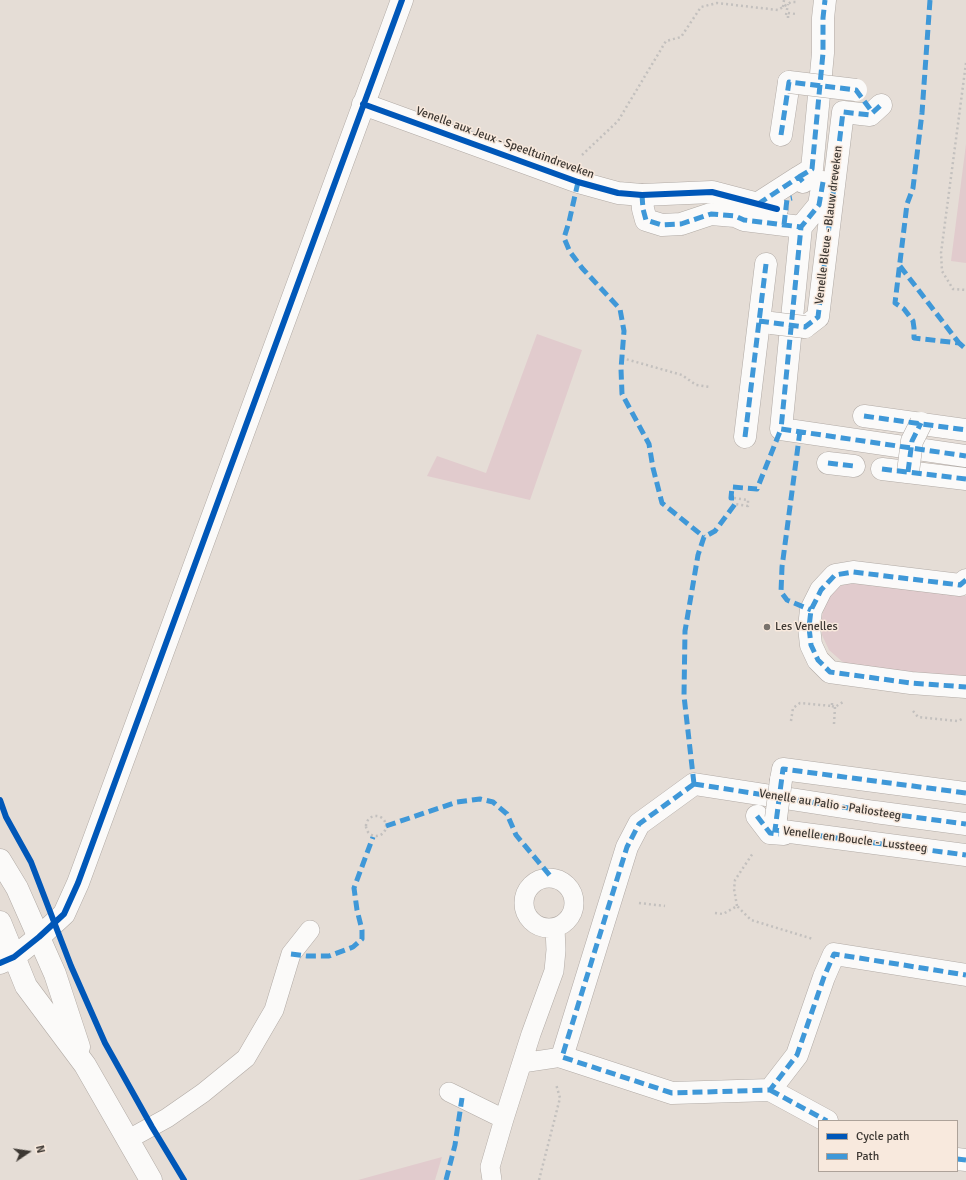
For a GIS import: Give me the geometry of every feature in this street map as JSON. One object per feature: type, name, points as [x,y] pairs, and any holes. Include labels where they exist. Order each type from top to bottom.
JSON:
[{"type":"street","points":[[7,960],[39,937],[64,914],[78,883],[402,0]]},
{"type":"street","points":[[825,0],[823,18],[824,53],[812,169],[792,200],[781,429],[966,456]]},
{"type":"street","name":"Venelle Bleue - Blauw dreveken","points":[[765,322],[805,327],[818,317],[843,112],[870,115],[875,107],[856,90],[788,82],[782,135]]},
{"type":"street","name":"Venelle aux Jeux - Speeltuindreveken","points":[[363,104],[578,182],[618,193],[642,195],[712,192],[792,200]]},
{"type":"street","points":[[642,195],[646,220],[662,224],[681,224],[711,214],[735,216],[744,220],[792,200]]},
{"type":"street","points":[[745,437],[765,322],[766,264]]},
{"type":"street","points":[[864,416],[966,430]]},
{"type":"street","points":[[908,472],[912,441],[921,423]]},
{"type":"street","points":[[828,463],[854,466]]},
{"type":"street","points":[[882,469],[966,479]]},
{"type":"street","points":[[964,584],[853,572],[835,575],[822,590],[811,610],[809,627],[810,645],[818,660],[830,672],[911,683],[966,687]]},
{"type":"street","name":"Venelle en Boucle - Lussteeg","points":[[966,793],[783,769],[781,780],[767,817],[775,830],[966,854]]},
{"type":"street","name":"Venelle au Palio - Paliosteeg","points":[[562,1057],[627,847],[639,824],[694,784],[875,812],[966,824]]},
{"type":"street","points":[[767,817],[770,832],[791,836]]},
{"type":"street","points":[[0,860],[17,888],[55,974],[85,1065]]},
{"type":"street","points":[[0,922],[7,960],[85,1065],[151,1180]]},
{"type":"street","points":[[770,1090],[798,1056],[824,977],[834,954],[966,975]]},
{"type":"street","points":[[562,1057],[672,1093],[770,1090],[825,1120]]},
{"type":"lane","points":[[492,1180],[490,1168],[504,1119],[554,971],[556,950],[555,928]]},
{"type":"lane","points":[[127,1140],[167,1118],[203,1093],[246,1058],[274,1010],[291,954],[310,930]]},
{"type":"lane","points":[[522,1063],[562,1057]]},
{"type":"lane","points":[[449,1092],[504,1119]]},
{"type":"path","points":[[579,160],[582,155],[618,121],[666,41],[681,37],[701,7],[718,3],[778,10],[783,7],[784,0]]},
{"type":"path","points":[[788,4],[787,18],[788,13]]},
{"type":"path","points":[[966,63],[941,253],[942,271],[953,289],[966,290]]},
{"type":"path","points":[[622,358],[682,375],[696,385],[710,387]]},
{"type":"path","points":[[734,498],[748,500],[748,506],[735,504]]},
{"type":"path","points":[[791,721],[793,708],[800,703],[832,706],[832,702]]},
{"type":"path","points":[[834,724],[836,706]]},
{"type":"path","points":[[376,816],[386,823],[386,829],[380,836],[373,837],[366,832],[366,822],[369,818],[376,816]]},
{"type":"path","points":[[756,848],[751,859],[735,880],[734,889],[737,906],[751,920],[824,942],[834,954]]},
{"type":"path","points":[[715,913],[723,914],[737,906]]},
{"type":"path","points":[[539,1180],[560,1098],[555,1080],[562,1057]]},
{"type":"shaded area","points":[[966,144],[966,263],[951,261]]},
{"type":"shaded area","points":[[537,334],[582,350],[530,500],[427,476],[437,456],[486,473]]},
{"type":"shaded area","points":[[861,581],[966,596],[966,679],[846,665],[829,650],[822,635],[822,616],[825,605],[831,594],[837,588],[849,582]]},
{"type":"shaded area","points":[[442,1157],[435,1180],[358,1180]]},
{"type":"marked path","points":[[799,177],[812,169],[823,53],[823,18],[825,0]]},
{"type":"marked path","points":[[930,0],[922,113],[913,188],[907,204],[895,303],[904,309],[913,321],[914,338],[959,343],[966,349]]},
{"type":"marked path","points":[[781,135],[789,82],[856,90],[870,109]]},
{"type":"marked path","points":[[759,321],[805,327],[818,317],[843,112],[870,115],[881,105]]},
{"type":"marked path","points":[[758,204],[799,177],[803,182]]},
{"type":"marked path","points":[[578,182],[564,238],[570,252],[582,268],[620,309],[624,331],[621,369],[622,394],[649,444],[653,468],[662,503],[704,537]]},
{"type":"marked path","points":[[823,182],[819,205],[801,227],[781,429],[966,456]]},
{"type":"marked path","points":[[642,195],[643,209],[646,220],[662,225],[681,224],[711,214],[735,216],[744,220],[801,227]]},
{"type":"marked path","points":[[784,225],[787,199],[792,198]]},
{"type":"marked path","points":[[745,437],[766,264]]},
{"type":"marked path","points":[[900,266],[959,343]]},
{"type":"marked path","points":[[864,416],[966,430]]},
{"type":"marked path","points":[[908,472],[912,441],[921,423]]},
{"type":"marked path","points":[[734,498],[731,498],[732,487],[757,489],[781,429]]},
{"type":"marked path","points":[[800,431],[782,567],[781,592],[787,600],[811,610]]},
{"type":"marked path","points":[[828,463],[854,466]]},
{"type":"marked path","points":[[882,469],[966,479]]},
{"type":"marked path","points":[[694,784],[684,696],[685,631],[698,555],[704,537],[715,531],[735,504]]},
{"type":"marked path","points":[[966,580],[960,585],[853,572],[835,575],[821,590],[811,610],[809,627],[811,645],[818,660],[830,672],[911,683],[966,687]]},
{"type":"marked path","points":[[966,793],[783,769],[775,830],[966,855]]},
{"type":"marked path","points":[[694,784],[639,824],[627,847],[562,1057],[672,1093],[770,1090],[797,1055],[824,977],[834,954],[966,975]]},
{"type":"marked path","points":[[694,784],[875,812],[966,824]]},
{"type":"marked path","points":[[386,826],[457,802],[480,799],[493,802],[507,814],[516,835],[552,878]]},
{"type":"marked path","points":[[757,816],[770,833],[779,834]]},
{"type":"marked path","points":[[291,954],[329,956],[353,947],[362,939],[362,930],[354,888],[373,837]]},
{"type":"marked path","points":[[770,1090],[825,1120]]},
{"type":"marked path","points":[[446,1180],[455,1145],[462,1098]]},
{"type":"marked path","points":[[958,1159],[966,1160]]},
{"type":"cycle path","points":[[0,963],[14,957],[64,914],[78,883],[402,0]]},
{"type":"cycle path","points":[[363,104],[578,182],[618,193],[642,195],[712,192],[777,209]]},
{"type":"cycle path","points":[[0,800],[6,817],[31,862],[71,966],[105,1043],[152,1127],[184,1180]]},
{"type":"place","name":"Les Venelles","points":[[767,627]]}]
